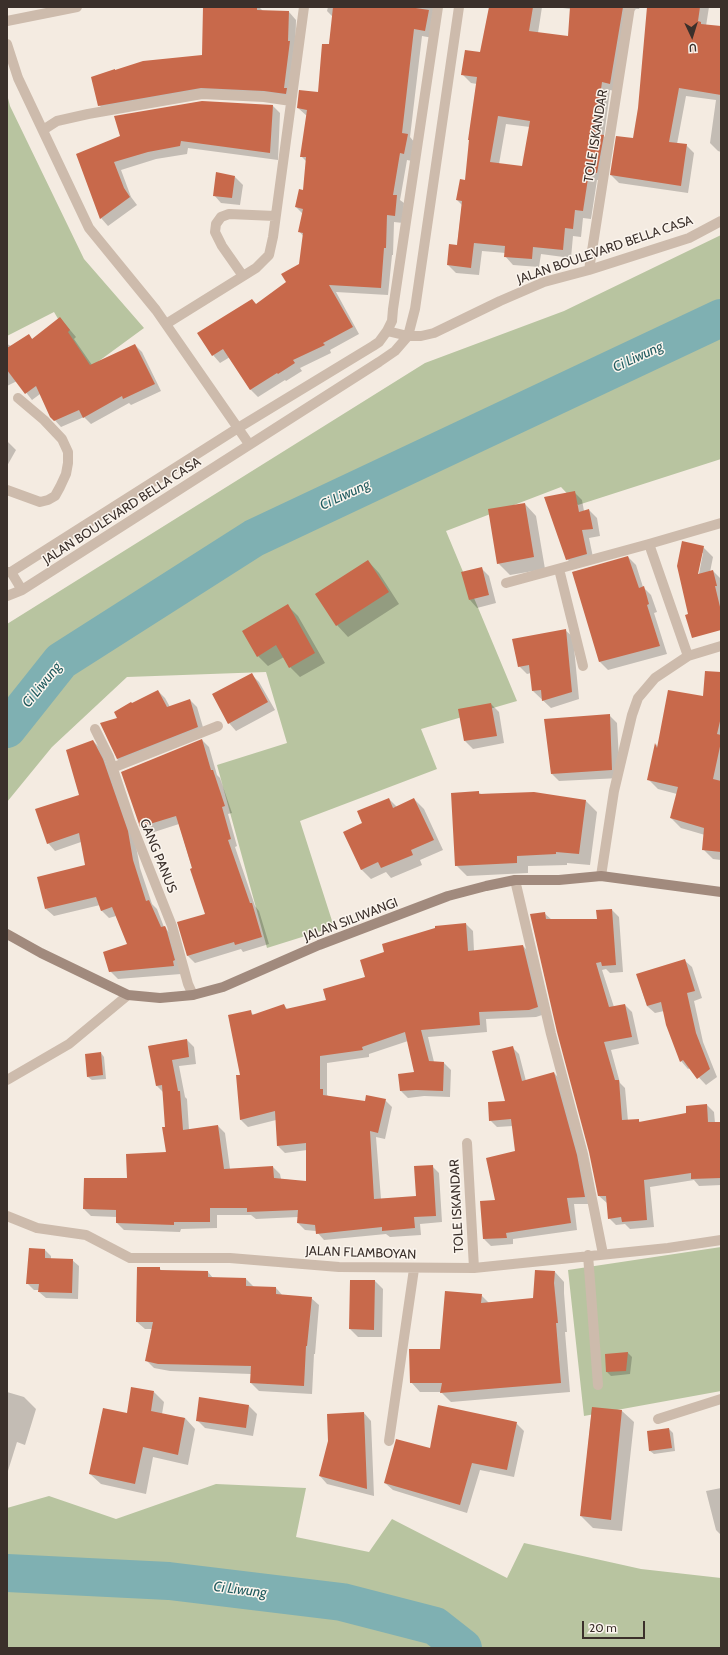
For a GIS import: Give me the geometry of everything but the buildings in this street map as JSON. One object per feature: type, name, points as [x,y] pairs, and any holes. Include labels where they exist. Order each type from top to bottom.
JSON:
[{"type":"main road","name":"JALAN SILIWANGI","points":[[7,934],[41,953],[128,995],[160,998],[193,995],[223,987],[319,945],[448,896],[515,880],[559,880],[601,876],[721,892]]},
{"type":"street","points":[[7,21],[77,7]]},
{"type":"street","points":[[166,324],[256,268],[269,255],[304,7]]},
{"type":"street","name":"JALAN BOULEVARD BELLA CASA","points":[[9,572],[238,428],[379,342],[392,321],[438,7]]},
{"type":"street","name":"JALAN BOULEVARD BELLA CASA","points":[[7,596],[22,590],[395,352],[408,336],[415,309],[459,7]]},
{"type":"street","name":"TOLE ISKANDAR","points":[[589,270],[630,7]]},
{"type":"street","points":[[7,44],[18,78],[89,228],[166,324],[249,444]]},
{"type":"street","points":[[43,130],[57,121],[88,114],[202,94],[264,97],[291,101]]},
{"type":"street","points":[[243,276],[222,246],[216,232],[216,224],[221,217],[229,214],[275,216]]},
{"type":"street","name":"JALAN BOULEVARD BELLA CASA","points":[[387,331],[408,336],[422,336],[434,333],[500,301],[544,282],[589,270],[689,238],[721,221]]},
{"type":"street","points":[[7,490],[40,502],[48,500],[55,496],[60,487],[66,474],[68,463],[68,452],[62,439],[44,420],[18,398]]},
{"type":"street","points":[[506,583],[649,544],[721,522]]},
{"type":"street","points":[[649,544],[688,656]]},
{"type":"street","points":[[559,569],[583,666]]},
{"type":"street","points":[[9,572],[22,590]]},
{"type":"street","points":[[601,876],[614,791],[632,715],[638,698],[655,678],[688,656],[721,646]]},
{"type":"street","points":[[112,768],[218,726]]},
{"type":"street","name":"GANG PANUS","points":[[95,729],[109,757],[130,820],[172,926],[188,984],[193,995]]},
{"type":"street","points":[[515,880],[551,1034],[583,1154],[603,1254]]},
{"type":"street","points":[[7,1080],[69,1044],[128,995]]},
{"type":"street","name":"TOLE ISKANDAR","points":[[467,1143],[474,1268]]},
{"type":"street","name":"JALAN FLAMBOYAN","points":[[7,1216],[37,1228],[86,1235],[130,1258],[230,1258],[339,1267],[414,1269],[474,1268],[588,1255],[668,1248],[721,1240]]},
{"type":"street","points":[[588,1255],[598,1385]]},
{"type":"street","points":[[389,1441],[414,1269]]},
{"type":"street","points":[[658,1419],[721,1399]]},
{"type":"green space","points":[[7,94],[10,106],[84,259],[144,328],[88,369],[54,312],[7,336]]},
{"type":"green space","points":[[721,235],[721,459],[578,505],[561,487],[446,531],[517,701],[421,729],[437,769],[300,821],[334,927],[267,948],[217,765],[287,743],[266,672],[127,677],[52,747],[7,802],[7,624],[425,363],[564,311]]},
{"type":"green space","points":[[721,1247],[721,1391],[584,1416],[568,1270]]},
{"type":"green space","points":[[216,1484],[306,1488],[296,1537],[369,1552],[392,1519],[507,1578],[524,1543],[641,1569],[721,1578],[721,1648],[7,1648],[7,1508],[49,1496],[116,1519]]},
{"type":"waterway","name":"Ci Liwung","points":[[7,729],[61,661],[254,538],[721,318]]},
{"type":"waterway","name":"Ci Liwung","points":[[7,1573],[169,1581],[342,1602],[435,1626],[463,1648]]}]
